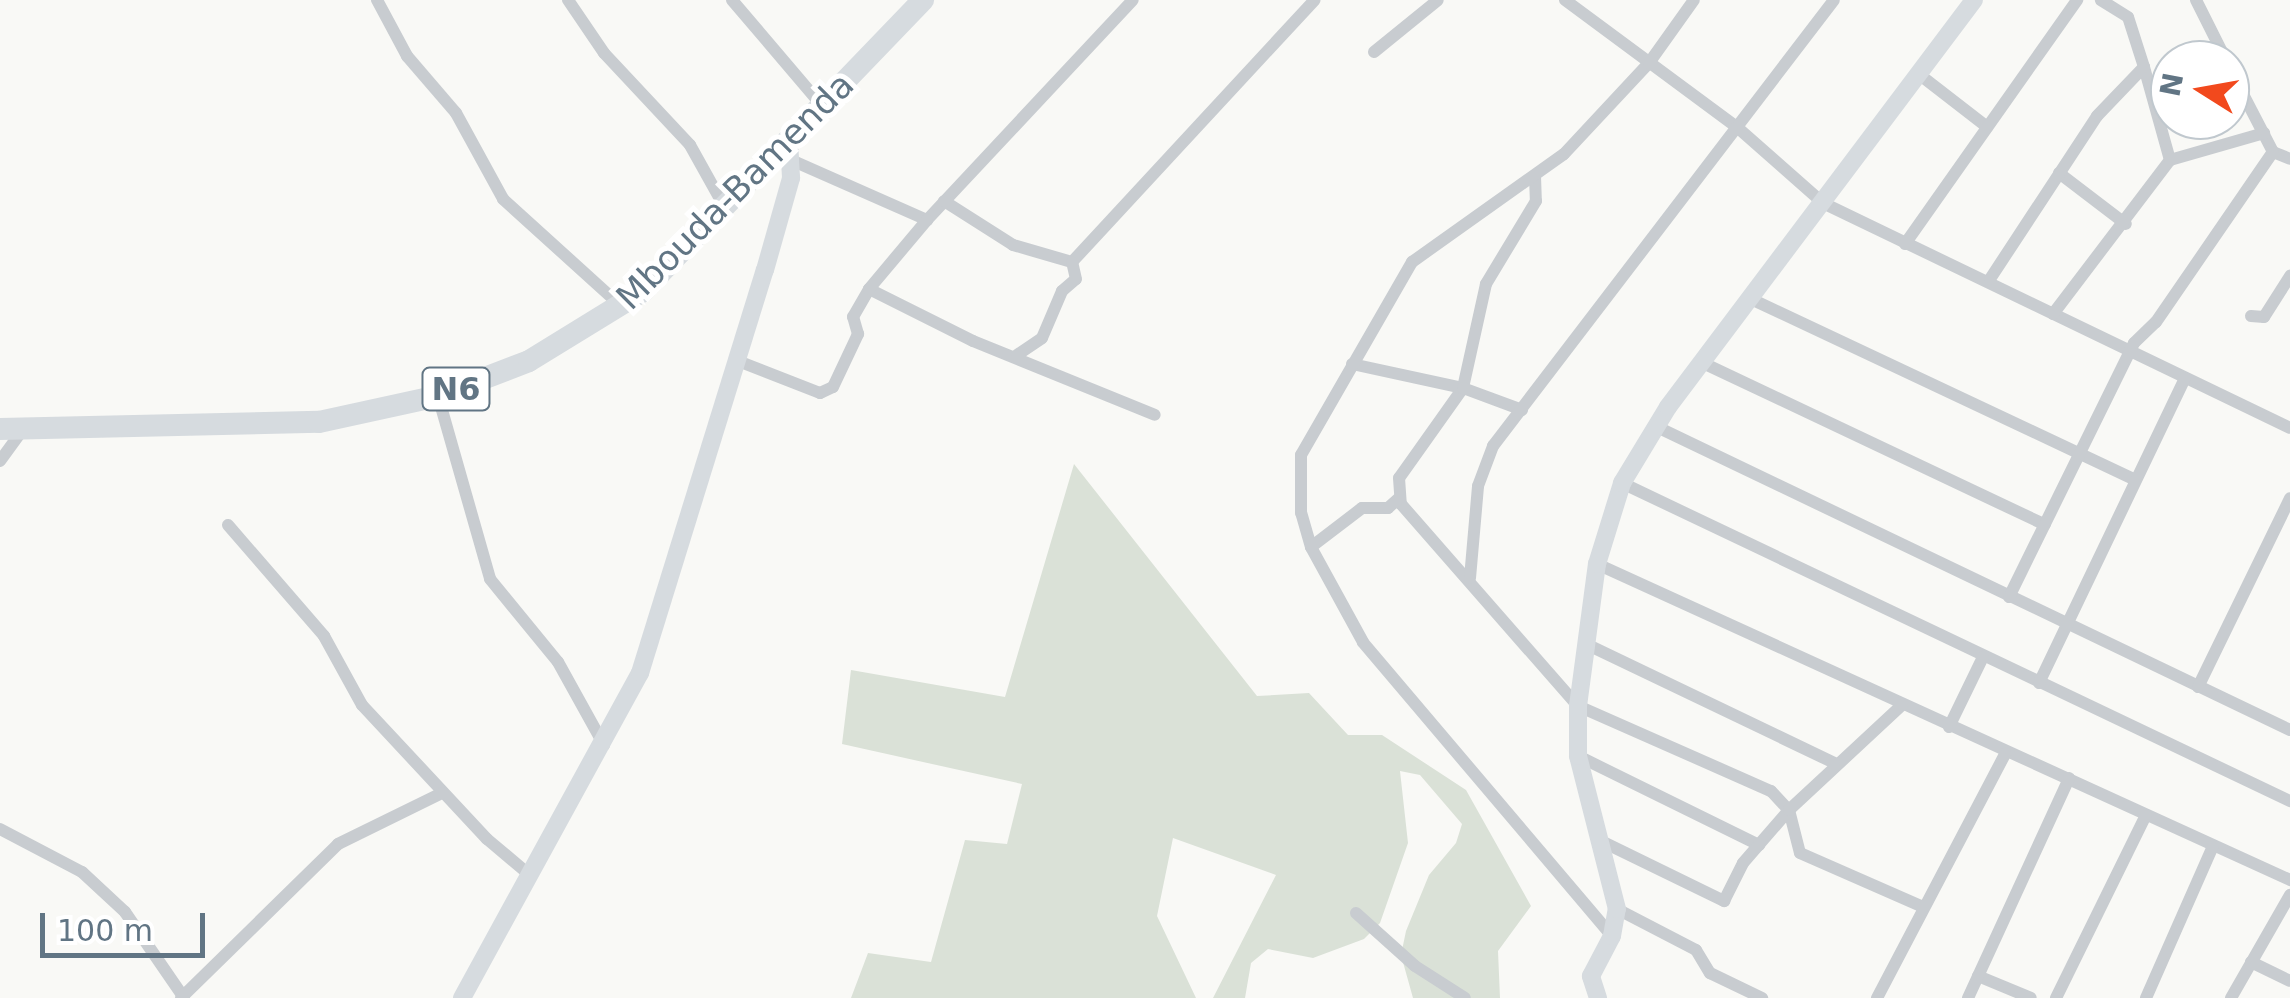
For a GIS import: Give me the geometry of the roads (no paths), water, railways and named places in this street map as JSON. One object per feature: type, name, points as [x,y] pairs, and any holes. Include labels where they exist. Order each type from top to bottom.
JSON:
[{"type":"highway","name":"Mbouda-Bamenda","points":[[12,429],[319,422],[438,396],[529,361],[622,307],[790,152],[823,107],[923,0]]},
{"type":"street","points":[[377,0],[407,56],[456,113],[503,198],[622,307]]},
{"type":"street","points":[[568,0],[604,53],[690,145],[726,208]]},
{"type":"street","points":[[732,0],[823,107]]},
{"type":"street","points":[[738,361],[826,392],[850,355],[858,334],[853,317],[869,289],[944,201],[1133,0]]},
{"type":"street","points":[[1072,262],[1315,0]]},
{"type":"street","points":[[1374,52],[1438,0]]},
{"type":"street","points":[[1566,0],[1738,128],[1823,204],[1905,244],[1990,278],[2053,314],[2290,428]]},
{"type":"street","points":[[1612,936],[1363,642],[1311,547],[1301,513],[1301,455],[1412,262],[1480,208],[1535,176],[1577,142],[1649,63],[1694,0]]},
{"type":"street","points":[[1470,578],[1481,474],[1522,410],[1834,0]]},
{"type":"street","points":[[1905,244],[2077,0]]},
{"type":"street","points":[[2102,0],[2128,18],[2170,160]]},
{"type":"street","points":[[2196,0],[2216,40]]},
{"type":"street","points":[[1598,998],[1591,976],[1612,936],[1617,909],[1578,756],[1578,706],[1598,564],[1622,484],[1655,426],[1920,75],[1967,2]]},
{"type":"street","points":[[1990,278],[2097,116],[2144,68]]},
{"type":"street","points":[[1920,75],[1987,127]]},
{"type":"street","points":[[2250,107],[2273,152],[2290,159]]},
{"type":"street","points":[[2053,314],[2126,224],[2170,160],[2264,133]]},
{"type":"street","points":[[462,998],[604,745],[640,673],[738,361],[790,152],[927,220]]},
{"type":"street","points":[[2009,598],[2130,352],[2273,152]]},
{"type":"street","points":[[2058,173],[2126,224]]},
{"type":"street","points":[[1311,547],[1362,508],[1388,508],[1398,498],[1402,472],[1464,388],[1486,284],[1536,201],[1535,176]]},
{"type":"street","points":[[944,201],[1028,252],[1072,262]]},
{"type":"street","points":[[1017,355],[1042,338],[1062,291],[1076,279],[1072,262]]},
{"type":"street","points":[[2250,316],[2264,317],[2290,276]]},
{"type":"street","points":[[869,289],[973,342],[1017,355],[1156,415]]},
{"type":"street","points":[[1750,300],[2134,480]]},
{"type":"street","points":[[1703,363],[2044,525]]},
{"type":"street","points":[[1352,364],[1464,388],[1522,410]]},
{"type":"street","points":[[2039,683],[2186,378]]},
{"type":"street","points":[[438,396],[490,579],[558,662],[604,745]]},
{"type":"street","points":[[1655,426],[2290,730]]},
{"type":"street","points":[[0,460],[12,429]]},
{"type":"street","points":[[1622,484],[2290,801]]},
{"type":"street","points":[[1398,498],[1578,706],[1756,783],[1790,810],[1800,854],[1920,906]]},
{"type":"street","points":[[2198,687],[2290,498]]},
{"type":"street","points":[[228,524],[324,636],[362,705],[442,792],[530,876]]},
{"type":"street","points":[[1598,564],[2005,754],[2069,778],[2290,880]]},
{"type":"street","points":[[1586,644],[1836,764]]},
{"type":"street","points":[[1949,727],[1983,657]]},
{"type":"street","points":[[1603,842],[1721,902],[1759,845],[1790,810],[1902,705]]},
{"type":"street","points":[[1878,998],[1920,906],[2005,754]]},
{"type":"street","points":[[1578,756],[1759,845]]},
{"type":"street","points":[[1968,998],[2069,778]]},
{"type":"street","points":[[0,828],[82,872],[125,912],[183,997],[338,844],[442,792]]},
{"type":"street","points":[[2056,998],[2146,816]]},
{"type":"street","points":[[2146,998],[2213,846]]},
{"type":"street","points":[[2231,998],[2290,896]]},
{"type":"street","points":[[1617,909],[1696,950],[1710,973],[1762,998]]},
{"type":"street","points":[[1356,913],[1414,966],[1465,998]]},
{"type":"street","points":[[2251,962],[2290,981]]},
{"type":"street","points":[[1978,976],[2031,998]]}]
